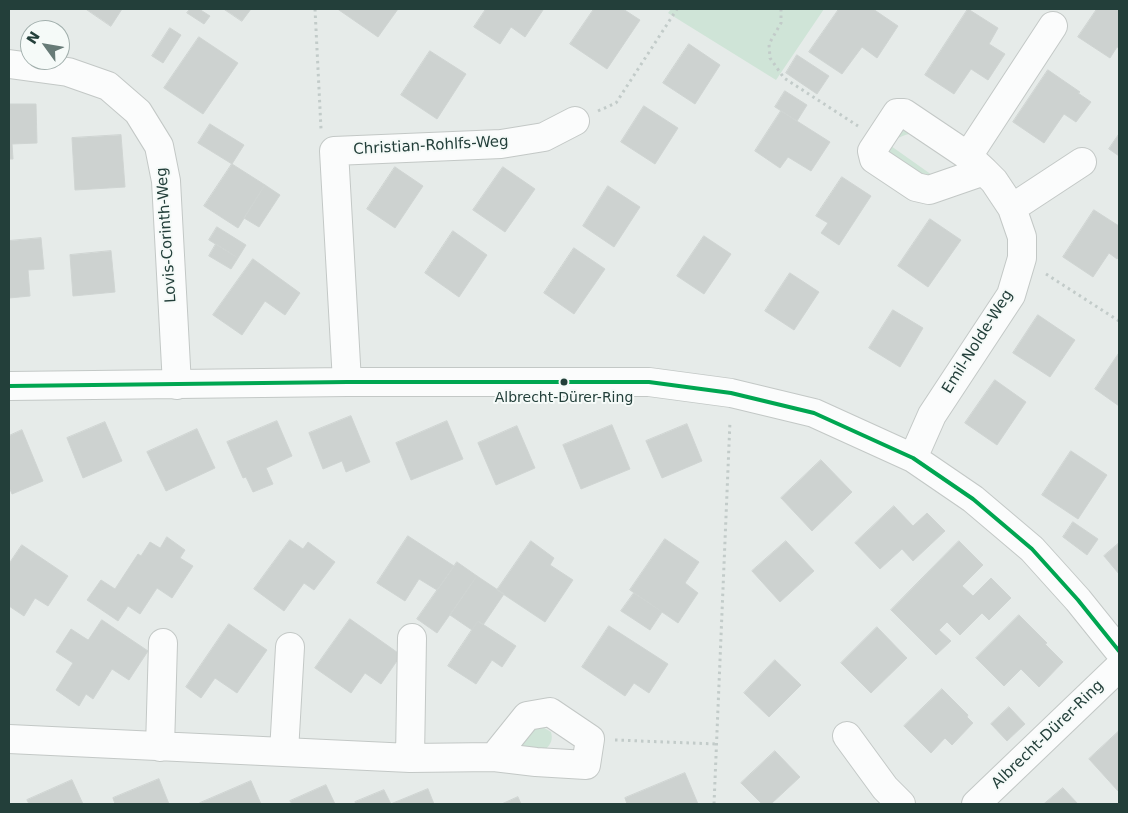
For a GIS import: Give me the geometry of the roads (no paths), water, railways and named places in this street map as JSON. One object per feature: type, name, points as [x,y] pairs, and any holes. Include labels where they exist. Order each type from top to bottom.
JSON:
[{"type":"street","points":[[976,163],[1053,26]]},
{"type":"street","name":"Lovis-Corinth-Weg","points":[[9,64],[68,72],[108,86],[138,112],[159,146],[166,181],[177,386]]},
{"type":"street","name":"Emil-Nolde-Weg","points":[[913,458],[932,415],[1011,295],[1022,258],[1022,237],[1012,208],[994,181],[976,163],[938,142],[904,113],[897,114],[872,151],[874,159],[916,187],[929,190],[976,163]]},
{"type":"street","name":"Christian-Rohlfs-Weg","points":[[347,382],[334,151],[501,144],[544,137],[575,122]]},
{"type":"street","points":[[1012,208],[1082,162]]},
{"type":"street","points":[[9,386],[177,386],[347,382],[649,382],[731,392],[814,414],[913,458],[973,499],[1032,549],[1078,600],[1119,651]]},
{"type":"street","points":[[410,758],[412,638]]},
{"type":"street","points":[[160,747],[163,643]]},
{"type":"street","points":[[284,752],[290,647]]},
{"type":"street","name":"Albrecht-Dürer-Ring","points":[[976,804],[1119,667]]},
{"type":"street","points":[[9,738],[410,758],[494,756],[536,762],[586,765],[590,739],[550,712],[527,716],[494,756]]},
{"type":"street","points":[[847,736],[885,788],[901,804]]},
{"type":"place","name":"Albrecht-Dürer-Ring","points":[[564,382]]}]
